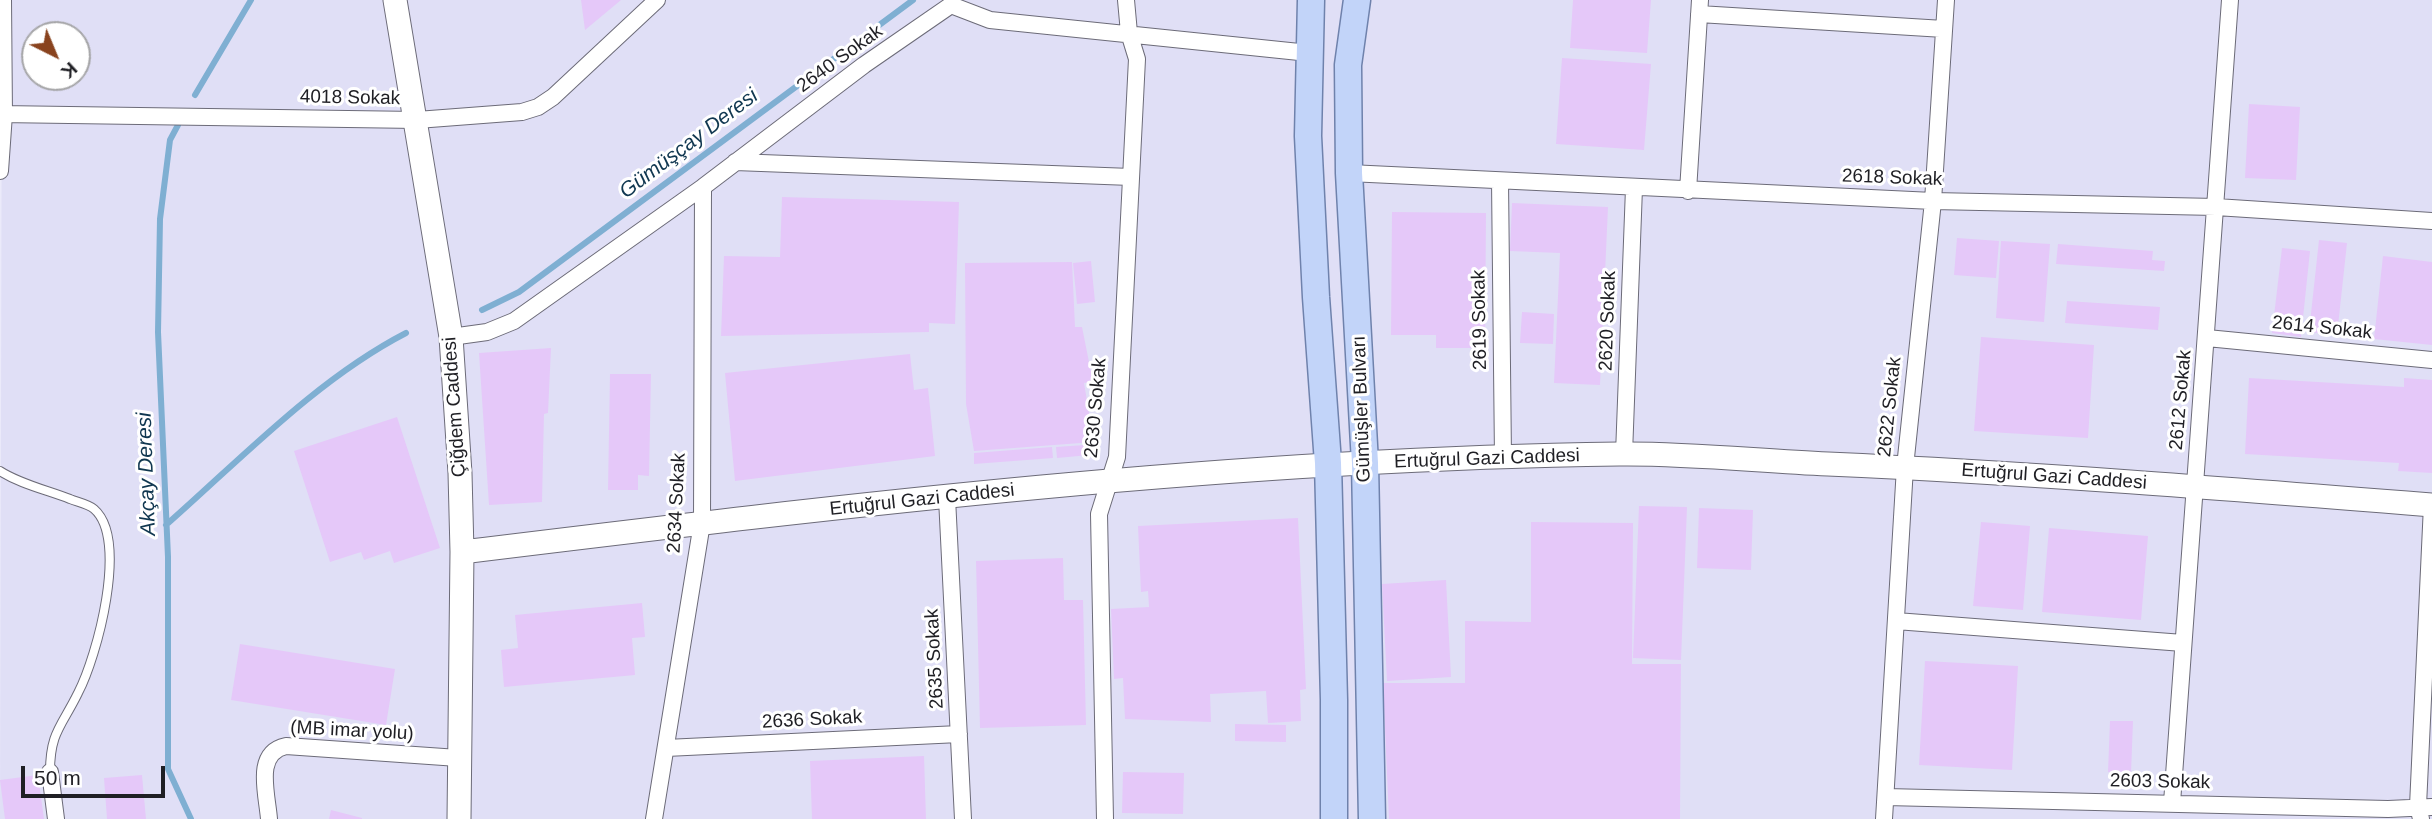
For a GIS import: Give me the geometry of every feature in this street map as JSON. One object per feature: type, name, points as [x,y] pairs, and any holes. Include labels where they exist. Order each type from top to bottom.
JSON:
[{"type":"main road","name":"Çiğdem Caddesi","points":[[395,0],[452,337],[462,552],[458,819]]},
{"type":"main road","name":"Gümüşler Bulvarı","points":[[1311,0],[1308,53],[1309,163],[1328,463],[1334,819]]},
{"type":"main road","name":"Gümüşler Bulvarı","points":[[1357,0],[1348,65],[1349,173],[1365,463],[1372,819]]},
{"type":"main road","name":"Ertuğrul Gazi Caddesi","points":[[462,552],[702,523],[1108,481],[1328,463],[1624,454],[1905,467],[2432,505]]},
{"type":"street","points":[[0,171],[3,0]]},
{"type":"street","name":"4018 Sokak","points":[[2,114],[417,120],[522,112],[538,107],[553,97],[657,0]]},
{"type":"street","name":"2630 Sokak","points":[[1105,819],[1099,514],[1116,457],[1131,177],[1137,59],[1129,33],[1126,0]]},
{"type":"street","name":"2622 Sokak","points":[[1884,819],[1905,467],[1933,201],[1946,0]]},
{"type":"street","name":"2612 Sokak","points":[[2172,803],[2230,0]]},
{"type":"street","name":"2640 Sokak","points":[[452,337],[487,332],[514,321],[703,187],[864,65],[955,3],[990,20],[1308,53]]},
{"type":"street","points":[[1688,191],[1700,7],[1944,29]]},
{"type":"street","points":[[735,162],[1131,177]]},
{"type":"street","name":"2618 Sokak","points":[[1349,173],[1933,201],[2216,207],[2432,221]]},
{"type":"street","name":"2619 Sokak","points":[[1500,181],[1503,458]]},
{"type":"street","name":"2634 Sokak","points":[[654,819],[702,523],[703,187]]},
{"type":"street","name":"2620 Sokak","points":[[1624,454],[1634,188]]},
{"type":"street","name":"2614 Sokak","points":[[2207,338],[2432,360]]},
{"type":"street","name":"2635 Sokak","points":[[947,498],[963,819]]},
{"type":"street","points":[[2423,811],[2432,505]]},
{"type":"street","points":[[1896,621],[2183,643]]},
{"type":"street","name":"2636 Sokak","points":[[666,748],[959,734]]},
{"type":"street","name":"(MB imar yolu)","points":[[269,819],[265,767],[268,755],[277,748],[286,746],[458,758]]},
{"type":"street","points":[[50,772],[55,819]]},
{"type":"street","name":"2603 Sokak","points":[[1886,797],[2423,811]]},
{"type":"lane","points":[[0,471],[93,508],[104,520],[109,536],[111,560],[104,608],[88,668],[78,693],[53,737],[50,772]]},
{"type":"shaded area","points":[[2,0],[2432,0],[2432,819],[0,819]]},
{"type":"building","points":[[581,0],[621,0],[585,30]]},
{"type":"building","points":[[1573,0],[1651,0],[1647,53],[1570,48]]},
{"type":"building","points":[[1562,58],[1651,64],[1644,150],[1556,144]]},
{"type":"building","points":[[2249,104],[2300,107],[2296,180],[2245,178]]},
{"type":"building","points":[[782,197],[959,202],[955,324],[929,323],[929,332],[721,336],[724,256],[780,257]]},
{"type":"building","points":[[1512,203],[1608,207],[1600,385],[1554,383],[1560,253],[1510,251]]},
{"type":"building","points":[[1392,212],[1486,213],[1485,348],[1436,348],[1436,335],[1391,335]]},
{"type":"building","points":[[1957,238],[1999,241],[1996,278],[1954,275]]},
{"type":"building","points":[[2319,240],[2347,243],[2337,335],[2309,332]]},
{"type":"building","points":[[2001,241],[2050,244],[2044,322],[1996,318]]},
{"type":"building","points":[[2058,244],[2153,251],[2152,260],[2165,261],[2164,271],[2056,264]]},
{"type":"building","points":[[2282,248],[2310,251],[2301,337],[2272,333]]},
{"type":"building","points":[[2383,256],[2432,262],[2432,345],[2374,339]]},
{"type":"building","points":[[1091,261],[1095,302],[1077,304],[1073,263]]},
{"type":"building","points":[[1072,262],[1075,327],[1082,327],[1093,382],[1084,383],[1094,442],[974,451],[966,404],[965,263]]},
{"type":"building","points":[[2067,301],[2160,307],[2158,330],[2065,323]]},
{"type":"building","points":[[1522,312],[1554,314],[1553,344],[1520,343]]},
{"type":"building","points":[[1981,337],[2094,345],[2088,438],[1974,431]]},
{"type":"building","points":[[551,348],[548,413],[544,414],[542,502],[489,505],[479,353]]},
{"type":"building","points":[[910,354],[914,390],[928,388],[935,456],[735,481],[725,373]]},
{"type":"building","points":[[610,374],[651,374],[649,476],[638,475],[638,490],[608,490]]},
{"type":"building","points":[[2249,378],[2404,387],[2404,378],[2432,380],[2432,473],[2398,471],[2399,463],[2245,454]]},
{"type":"building","points":[[397,417],[440,548],[394,563],[390,551],[364,560],[361,552],[330,562],[294,451]]},
{"type":"building","points":[[1099,444],[1100,454],[1057,458],[1056,447]]},
{"type":"building","points":[[1052,447],[1053,458],[974,464],[974,453]]},
{"type":"building","points":[[1639,506],[1687,507],[1681,660],[1633,658]]},
{"type":"building","points":[[1699,508],[1753,510],[1751,570],[1697,568]]},
{"type":"building","points":[[1298,518],[1306,689],[1300,690],[1301,721],[1268,723],[1266,691],[1210,694],[1211,722],[1125,719],[1123,678],[1114,679],[1111,609],[1149,607],[1148,591],[1141,592],[1138,526]]},
{"type":"building","points":[[1531,522],[1633,523],[1632,664],[1681,664],[1680,819],[1389,819],[1383,683],[1465,683],[1465,621],[1531,622]]},
{"type":"building","points":[[1981,522],[2030,526],[2023,610],[1973,606]]},
{"type":"building","points":[[2049,528],[2148,536],[2141,620],[2042,612]]},
{"type":"building","points":[[1063,558],[1064,600],[1083,600],[1086,725],[980,728],[976,561]]},
{"type":"building","points":[[1446,580],[1451,677],[1387,681],[1382,584]]},
{"type":"building","points":[[642,603],[645,637],[632,638],[635,675],[504,687],[501,650],[518,648],[515,615]]},
{"type":"building","points":[[240,644],[395,669],[386,725],[231,700]]},
{"type":"building","points":[[1925,661],[2018,666],[2012,770],[1919,765]]},
{"type":"building","points":[[2110,721],[2133,721],[2131,773],[2108,772]]},
{"type":"building","points":[[1235,724],[1286,725],[1286,742],[1235,741]]},
{"type":"building","points":[[924,756],[926,819],[812,819],[810,761]]},
{"type":"building","points":[[1123,772],[1184,773],[1183,814],[1122,813]]},
{"type":"building","points":[[38,775],[44,819],[5,819],[0,780]]},
{"type":"building","points":[[142,775],[146,819],[107,819],[104,778]]},
{"type":"building","points":[[331,810],[362,818],[362,819],[329,819]]},
{"type":"waterway","name":"Akçay Deresi","points":[[195,95],[251,0]]},
{"type":"waterway","name":"Gümüşçay Deresi","points":[[482,310],[519,292],[913,0]]},
{"type":"waterway","name":"Akçay Deresi","points":[[178,125],[170,140],[160,219],[158,332],[168,557],[168,769],[191,819]]},
{"type":"waterway","name":"Gümüşçay Deresi","points":[[166,525],[251,447],[311,397],[373,352],[406,333]]}]
